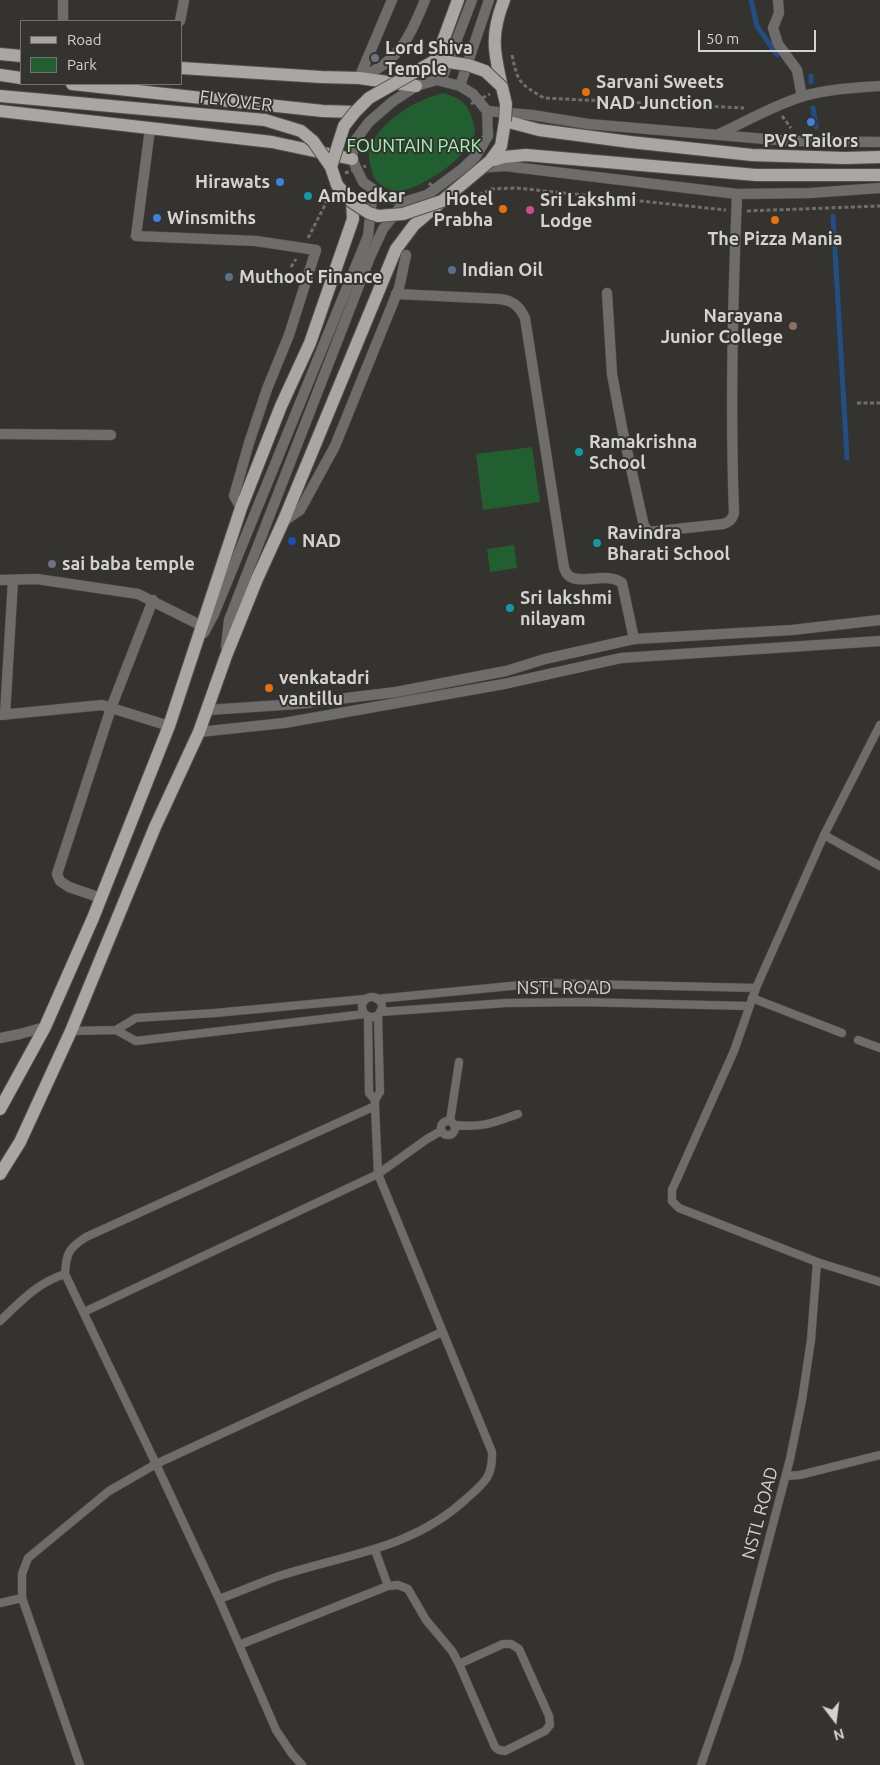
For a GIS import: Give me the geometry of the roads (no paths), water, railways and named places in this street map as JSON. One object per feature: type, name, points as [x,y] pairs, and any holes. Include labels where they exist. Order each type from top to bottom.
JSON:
[{"type":"main road","points":[[436,60],[458,0]]},
{"type":"main road","points":[[0,1174],[20,1142],[71,1031],[155,827],[199,732],[226,656],[257,578],[298,487],[396,250],[414,225],[490,161],[501,146],[506,104],[495,56],[493,36],[504,0]]},
{"type":"main road","points":[[0,54],[20,56]]},
{"type":"main road","points":[[331,167],[344,126],[355,112],[369,98],[436,60],[468,65],[486,71],[502,87]]},
{"type":"main road","points":[[182,68],[359,78],[416,86]]},
{"type":"main road","points":[[0,75],[20,78]]},
{"type":"main road","name":"FLYOVER","points":[[81,85],[323,112],[355,112]]},
{"type":"main road","name":"FLYOVER","points":[[0,96],[265,120],[301,131],[313,141],[331,167],[336,185],[352,202],[368,213],[378,216],[404,214],[442,201]]},
{"type":"main road","points":[[0,111],[272,142],[358,161]]},
{"type":"main road","points":[[505,121],[539,130],[752,155],[845,158],[880,157]]},
{"type":"main road","points":[[490,161],[504,157],[526,155],[756,175],[880,175]]},
{"type":"main road","points":[[0,1110],[45,1027],[101,898],[169,726],[241,508],[281,406],[314,333],[352,219],[352,202]]},
{"type":"street","points":[[63,0],[63,20]]},
{"type":"street","points":[[180,20],[184,0]]},
{"type":"street","points":[[359,78],[392,0]]},
{"type":"street","points":[[359,78],[372,73],[392,58],[410,37],[425,0]]},
{"type":"street","points":[[441,81],[472,0]]},
{"type":"street","points":[[460,86],[489,0]]},
{"type":"street","points":[[778,0],[779,13],[773,28],[778,44],[797,70],[802,97]]},
{"type":"street","points":[[437,80],[460,86],[473,94],[487,111],[488,136],[476,156],[462,169],[428,195],[404,202],[381,195],[363,182],[354,142],[369,122],[392,102],[416,86],[437,80]]},
{"type":"street","points":[[719,134],[764,112],[802,97],[848,88],[880,86]]},
{"type":"street","points":[[487,111],[532,115],[588,124],[789,141],[880,142]]},
{"type":"street","points":[[150,129],[136,236],[256,240],[316,250],[289,335],[267,389],[249,443],[234,496],[241,508]]},
{"type":"street","points":[[462,169],[505,166],[737,194],[810,193],[880,188]]},
{"type":"street","points":[[196,647],[214,614],[368,236],[373,189]]},
{"type":"street","points":[[607,293],[612,374],[644,526],[649,532],[729,522],[733,518],[734,513],[734,297],[737,194]]},
{"type":"street","points":[[226,656],[229,620],[356,291],[384,229],[404,202]]},
{"type":"street","points":[[283,522],[300,510],[335,446],[396,294],[406,255]]},
{"type":"street","points":[[396,294],[511,301],[519,307],[525,318],[564,568],[568,575],[574,579],[611,578],[622,583],[634,639]]},
{"type":"street","points":[[0,434],[111,435]]},
{"type":"street","points":[[0,580],[43,580],[138,594],[202,626]]},
{"type":"street","points":[[13,580],[4,649],[3,715],[102,705],[169,726]]},
{"type":"street","points":[[101,898],[69,887],[60,881],[57,874],[112,708],[152,600]]},
{"type":"street","points":[[208,710],[297,704],[396,692],[506,671],[545,659],[634,639],[792,630],[880,620]]},
{"type":"street","points":[[199,732],[284,723],[504,684],[621,658],[880,641]]},
{"type":"street","points":[[0,1038],[45,1027]]},
{"type":"lane","points":[[880,725],[824,835],[748,1006],[734,1051],[672,1190],[672,1201],[679,1208],[817,1262],[880,1282]]},
{"type":"lane","points":[[824,835],[880,866]]},
{"type":"lane","points":[[71,1031],[116,1030],[136,1018],[215,1013],[371,997],[377,999],[542,983],[756,988]]},
{"type":"lane","points":[[752,998],[842,1034]]},
{"type":"lane","points":[[366,999],[362,1008],[366,1015],[369,1093],[375,1103]]},
{"type":"lane","points":[[219,1599],[278,1576],[375,1550],[413,1535],[443,1519],[485,1482],[492,1464],[492,1452],[378,1174],[375,1103],[380,1092],[379,1014],[382,1007],[377,999]]},
{"type":"lane","name":"NSTL ROAD","points":[[116,1030],[136,1041],[366,1015],[371,1017],[379,1014],[534,1003],[581,1002],[748,1006]]},
{"type":"lane","points":[[858,1040],[880,1048]]},
{"type":"lane","points":[[441,1131],[444,1134],[449,1134],[454,1130],[452,1123],[459,1062]]},
{"type":"lane","points":[[302,1765],[276,1730],[219,1599],[84,1312],[64,1274],[65,1258],[76,1243],[86,1237],[375,1103]]},
{"type":"lane","points":[[441,1131],[443,1122],[471,1127],[486,1126],[518,1114]]},
{"type":"lane","points":[[84,1312],[378,1174],[441,1131]]},
{"type":"lane","name":"NSTL ROAD","points":[[701,1765],[737,1661],[786,1476],[802,1400],[811,1340],[817,1262]]},
{"type":"lane","points":[[0,1321],[25,1296],[47,1280],[64,1274]]},
{"type":"lane","points":[[80,1765],[22,1598],[22,1574],[28,1558],[109,1491],[156,1464],[442,1332]]},
{"type":"lane","points":[[786,1476],[800,1476],[880,1455]]},
{"type":"lane","points":[[375,1550],[388,1586]]},
{"type":"lane","points":[[238,1645],[388,1586],[398,1585],[408,1589],[426,1620],[452,1651],[495,1747],[505,1751],[546,1731],[550,1725],[548,1716],[519,1649],[512,1644],[503,1644],[459,1664]]},
{"type":"lane","points":[[0,1603],[22,1598]]},
{"type":"waterway","points":[[751,0],[757,26],[777,55]]},
{"type":"waterway","points":[[811,76],[811,82]]},
{"type":"waterway","points":[[813,108],[816,127]]},
{"type":"waterway","points":[[833,216],[847,458]]},
{"type":"place","name":"Lord Shiva Temple","points":[[375,58]]},
{"type":"place","name":"Sarvani Sweets NAD Junction","points":[[586,92]]},
{"type":"place","name":"PVS Tailors","points":[[811,122]]},
{"type":"place","name":"Hirawats","points":[[280,182]]},
{"type":"place","name":"Ambedkar","points":[[308,196]]},
{"type":"place","name":"Hotel Prabha","points":[[503,209]]},
{"type":"place","name":"Sri Lakshmi Lodge","points":[[530,210]]},
{"type":"place","name":"Winsmiths","points":[[157,218]]},
{"type":"place","name":"The Pizza Mania","points":[[775,220]]},
{"type":"place","name":"Indian Oil","points":[[452,270]]},
{"type":"place","name":"Muthoot Finance","points":[[229,277]]},
{"type":"place","name":"Narayana Junior College","points":[[793,326]]},
{"type":"place","name":"Ramakrishna School","points":[[579,452]]},
{"type":"place","name":"NAD","points":[[292,541]]},
{"type":"place","name":"Ravindra Bharati School","points":[[597,543]]},
{"type":"place","name":"sai baba temple","points":[[52,564]]},
{"type":"place","name":"Sri lakshmi nilayam","points":[[510,608]]},
{"type":"place","name":"venkatadri vantillu","points":[[269,688]]},
{"type":"park label","name":"FOUNTAIN PARK","points":[[414,146]]}]
